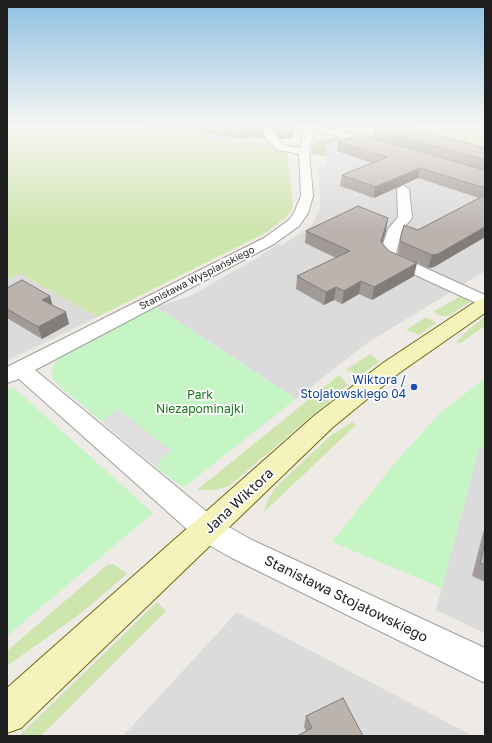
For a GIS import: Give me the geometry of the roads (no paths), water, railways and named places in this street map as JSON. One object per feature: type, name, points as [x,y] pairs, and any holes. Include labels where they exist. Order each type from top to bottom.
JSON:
[{"type":"street","name":"Stanisława Wyspiańskiego","points":[[14,372],[269,241],[284,231],[294,223],[305,204],[307,196],[305,160]]},
{"type":"street","name":"Jana Wiktora","points":[[7,714],[208,530],[324,421],[391,368],[485,303],[393,259],[388,253],[395,229],[405,218],[403,189]]},
{"type":"street","name":"Stanisława Stojałowskiego","points":[[14,372],[208,530],[242,549],[485,666]]},
{"type":"place","name":"Wiktora / Stojałowskiego 04","points":[[414,387]]},
{"type":"park label","name":"Park Niezapominajki","points":[[200,402]]}]
